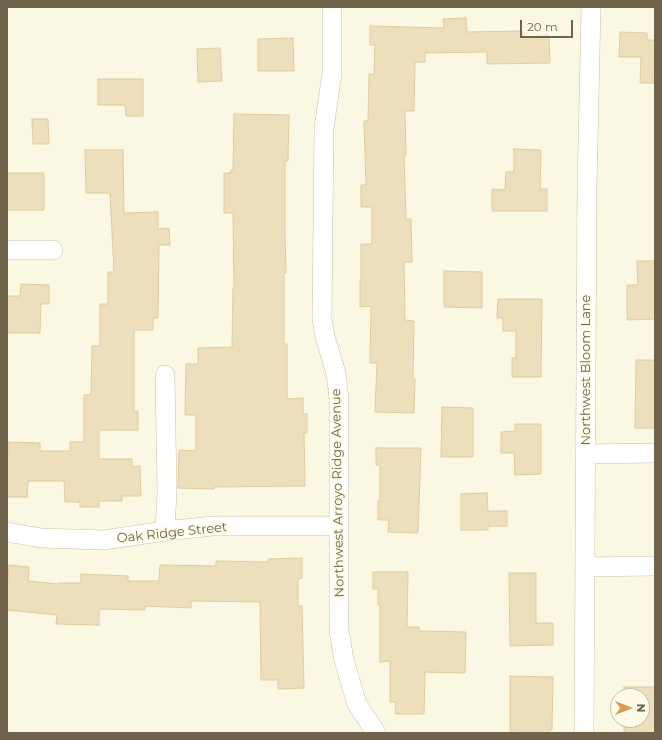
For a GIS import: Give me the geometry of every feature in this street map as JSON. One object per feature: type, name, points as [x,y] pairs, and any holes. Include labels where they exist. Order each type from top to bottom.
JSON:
[{"type":"street","name":"Northwest Arroyo Ridge Avenue","points":[[332,7],[332,73],[324,128],[322,319],[325,337],[336,373],[339,398],[339,630],[344,660],[357,704],[376,733]]},
{"type":"street","name":"Northwest Bloom Lane","points":[[584,733],[587,195],[591,7]]},
{"type":"street","points":[[7,250],[53,250]]},
{"type":"street","points":[[165,375],[167,492],[165,531]]},
{"type":"street","points":[[586,454],[655,453]]},
{"type":"street","name":"Oak Ridge Street","points":[[7,532],[41,538],[104,540],[213,526],[338,526]]},
{"type":"street","points":[[585,567],[655,566]]},
{"type":"building","points":[[466,18],[467,32],[522,31],[522,37],[549,36],[550,63],[487,64],[487,52],[425,53],[425,62],[415,62],[414,111],[405,111],[406,156],[404,156],[406,219],[411,219],[412,262],[404,262],[405,320],[414,321],[414,413],[375,412],[377,363],[370,363],[371,306],[360,307],[361,244],[372,244],[372,207],[361,207],[361,185],[366,185],[364,121],[368,121],[369,74],[374,75],[375,45],[370,45],[370,26],[444,28],[443,19]]},
{"type":"building","points":[[620,32],[647,33],[647,40],[655,40],[654,83],[640,83],[641,57],[619,57]]},
{"type":"building","points":[[293,38],[294,71],[258,71],[258,39]]},
{"type":"building","points":[[220,48],[222,81],[198,82],[197,49]]},
{"type":"building","points":[[98,79],[143,79],[143,116],[126,116],[125,105],[98,105]]},
{"type":"building","points":[[234,114],[289,115],[288,161],[285,161],[286,273],[284,273],[284,344],[287,344],[287,399],[303,398],[303,414],[307,414],[307,433],[304,433],[305,486],[214,487],[214,489],[178,488],[179,450],[196,451],[196,415],[185,415],[186,364],[198,364],[198,348],[232,347],[234,288],[233,213],[224,213],[224,173],[231,173],[231,170],[233,170]]},
{"type":"building","points":[[32,119],[48,119],[49,144],[33,144]]},
{"type":"building","points":[[514,149],[541,150],[540,189],[547,189],[547,211],[492,211],[492,189],[505,190],[506,172],[514,172]]},
{"type":"building","points":[[85,150],[123,150],[124,213],[158,212],[158,229],[169,228],[170,245],[159,245],[158,318],[153,318],[153,330],[134,330],[134,411],[138,411],[138,430],[99,430],[99,459],[132,459],[132,467],[140,466],[141,496],[122,496],[122,501],[99,501],[99,507],[80,507],[80,502],[65,502],[64,481],[28,481],[27,497],[7,497],[8,442],[40,443],[40,451],[70,451],[70,442],[84,442],[84,395],[91,395],[92,346],[100,346],[100,304],[108,304],[108,272],[114,272],[110,193],[86,193]]},
{"type":"building","points":[[7,173],[44,173],[44,210],[7,210]]},
{"type":"building","points":[[637,261],[655,261],[655,319],[627,320],[627,285],[638,285]]},
{"type":"building","points":[[444,271],[482,272],[482,308],[444,307]]},
{"type":"building","points":[[21,284],[49,285],[49,304],[41,304],[40,333],[7,333],[7,296],[20,296]]},
{"type":"building","points":[[498,299],[542,299],[541,377],[512,377],[512,358],[516,358],[516,331],[503,331],[503,318],[497,318]]},
{"type":"building","points":[[636,360],[655,360],[655,428],[635,428]]},
{"type":"building","points":[[442,407],[473,408],[473,457],[441,457]]},
{"type":"building","points":[[515,424],[541,424],[541,474],[515,475],[514,453],[501,453],[501,432],[515,431]]},
{"type":"building","points":[[376,448],[421,448],[418,533],[388,532],[389,520],[378,520],[378,501],[380,501],[380,465],[376,465]]},
{"type":"building","points":[[487,493],[488,511],[507,511],[507,526],[488,526],[488,530],[461,530],[461,494]]},
{"type":"building","points":[[302,558],[302,578],[298,579],[298,606],[302,606],[304,688],[278,689],[278,680],[261,680],[260,602],[191,601],[191,608],[145,606],[145,610],[99,609],[99,625],[56,624],[57,615],[7,610],[9,565],[29,567],[28,581],[58,584],[81,583],[81,574],[128,576],[128,581],[159,581],[160,565],[216,566],[216,561],[268,562],[268,559]]},
{"type":"building","points":[[373,572],[408,572],[407,627],[419,627],[419,631],[466,632],[465,673],[425,672],[424,714],[395,714],[396,702],[390,702],[390,661],[380,662],[380,605],[378,605],[378,589],[373,589]]},
{"type":"building","points":[[509,573],[536,573],[536,623],[553,623],[553,645],[510,646]]},
{"type":"building","points":[[510,676],[553,677],[552,730],[549,730],[549,733],[520,733],[520,731],[510,731]]},
{"type":"building","points":[[655,687],[655,733],[624,733],[624,728],[650,728],[650,688],[624,688]]}]
